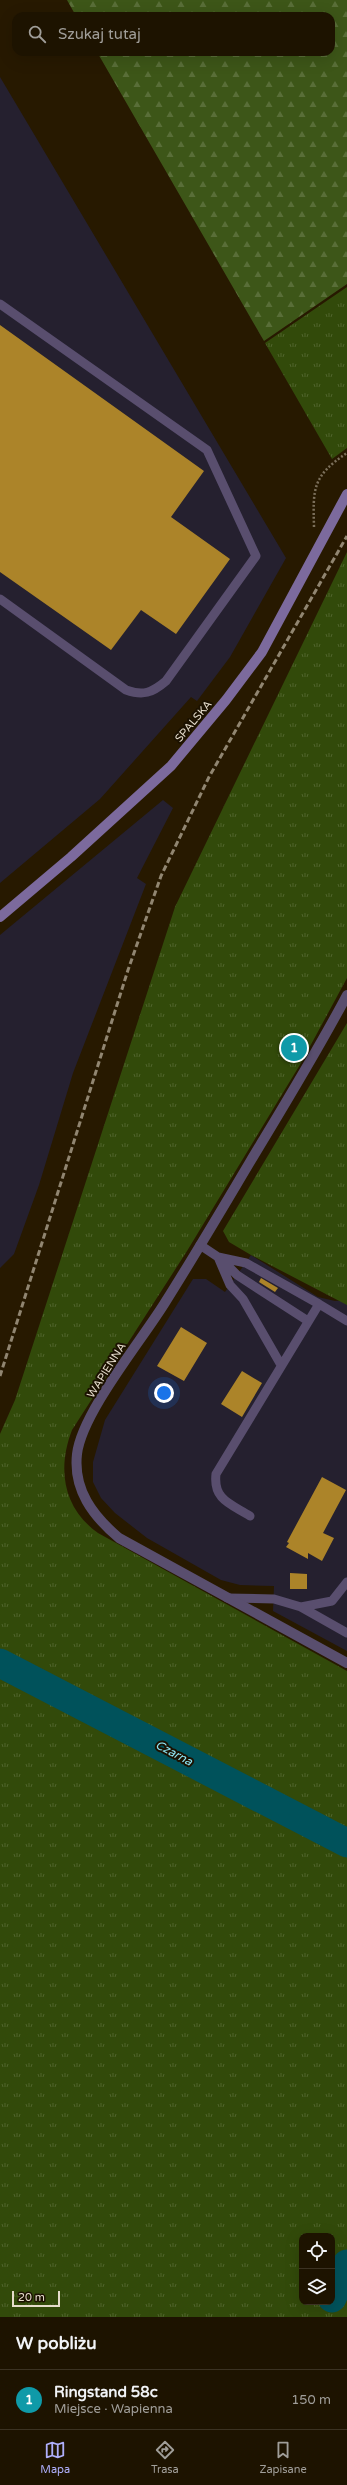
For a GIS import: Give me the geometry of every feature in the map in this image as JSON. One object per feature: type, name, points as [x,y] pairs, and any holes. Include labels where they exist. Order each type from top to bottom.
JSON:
[{"type":"street","name":"SPALSKA","points":[[0,917],[71,857],[171,766],[226,700],[262,652],[347,495]]},
{"type":"street","name":"WAPIENNA","points":[[347,995],[322,1042],[166,1302],[110,1385],[91,1417],[77,1452],[76,1472],[86,1502],[103,1525],[119,1538],[347,1663]]},
{"type":"lane","points":[[0,304],[207,450],[256,556],[166,681],[154,691],[139,695],[126,690],[0,599]]},
{"type":"lane","points":[[200,1245],[218,1257],[237,1275],[308,1321]]},
{"type":"lane","points":[[218,1257],[246,1263],[347,1321]]},
{"type":"lane","points":[[218,1257],[230,1285],[243,1299],[281,1365]]},
{"type":"lane","points":[[250,1516],[221,1498],[216,1491],[216,1474],[319,1304]]},
{"type":"lane","points":[[301,1607],[332,1601],[347,1582]]},
{"type":"lane","points":[[226,1598],[274,1599],[301,1607],[347,1633]]},
{"type":"path","points":[[314,533],[313,493],[321,476],[333,462],[347,453]]},
{"type":"shaded area","points":[[0,77],[286,558],[230,657],[197,701],[191,697],[100,799],[0,883]]},
{"type":"shaded area","points":[[163,800],[173,808],[137,878],[146,884],[73,1073],[39,1185],[14,1254],[0,1268],[0,935]]},
{"type":"shaded area","points":[[251,1255],[318,1297],[335,1301],[347,1300],[347,1651],[273,1611],[274,1586],[240,1585],[221,1580],[147,1538],[115,1513],[101,1498],[93,1482],[93,1462],[105,1420],[193,1279],[206,1279],[225,1292]]},
{"type":"green space","points":[[67,0],[347,0],[347,284],[264,341],[99,56],[335,56],[335,12],[74,12]]},
{"type":"green space","points":[[347,287],[347,448],[332,459],[265,343]]},
{"type":"green space","points":[[347,552],[347,978],[301,1063],[187,1251],[72,1430],[67,1445],[64,1473],[70,1500],[86,1523],[98,1533],[347,1671],[347,2317],[0,2317],[0,1434],[15,1400],[175,907]]},
{"type":"green space","points":[[347,1023],[347,1305],[229,1242],[223,1231]]},
{"type":"building","points":[[0,325],[204,471],[171,517],[230,559],[176,634],[141,610],[111,650],[0,572]]},
{"type":"building","points":[[261,1278],[278,1288],[275,1292],[259,1282]]},
{"type":"building","points":[[181,1327],[207,1343],[184,1381],[157,1366]]},
{"type":"building","points":[[242,1371],[262,1383],[242,1417],[221,1404]]},
{"type":"building","points":[[322,1477],[346,1490],[323,1533],[334,1538],[322,1561],[308,1553],[308,1559],[286,1547],[289,1543],[287,1542]]},
{"type":"building","points":[[290,1573],[307,1574],[307,1589],[290,1589]]},
{"type":"waterway","name":"Czarna","points":[[0,1663],[347,1843]]},
{"type":"waterway","points":[[335,2291],[347,2264]]},
{"type":"railway","points":[[0,1376],[128,970],[161,876],[209,777],[347,536]]},
{"type":"place","name":"Ringstand 58c","points":[[294,1048]]}]
